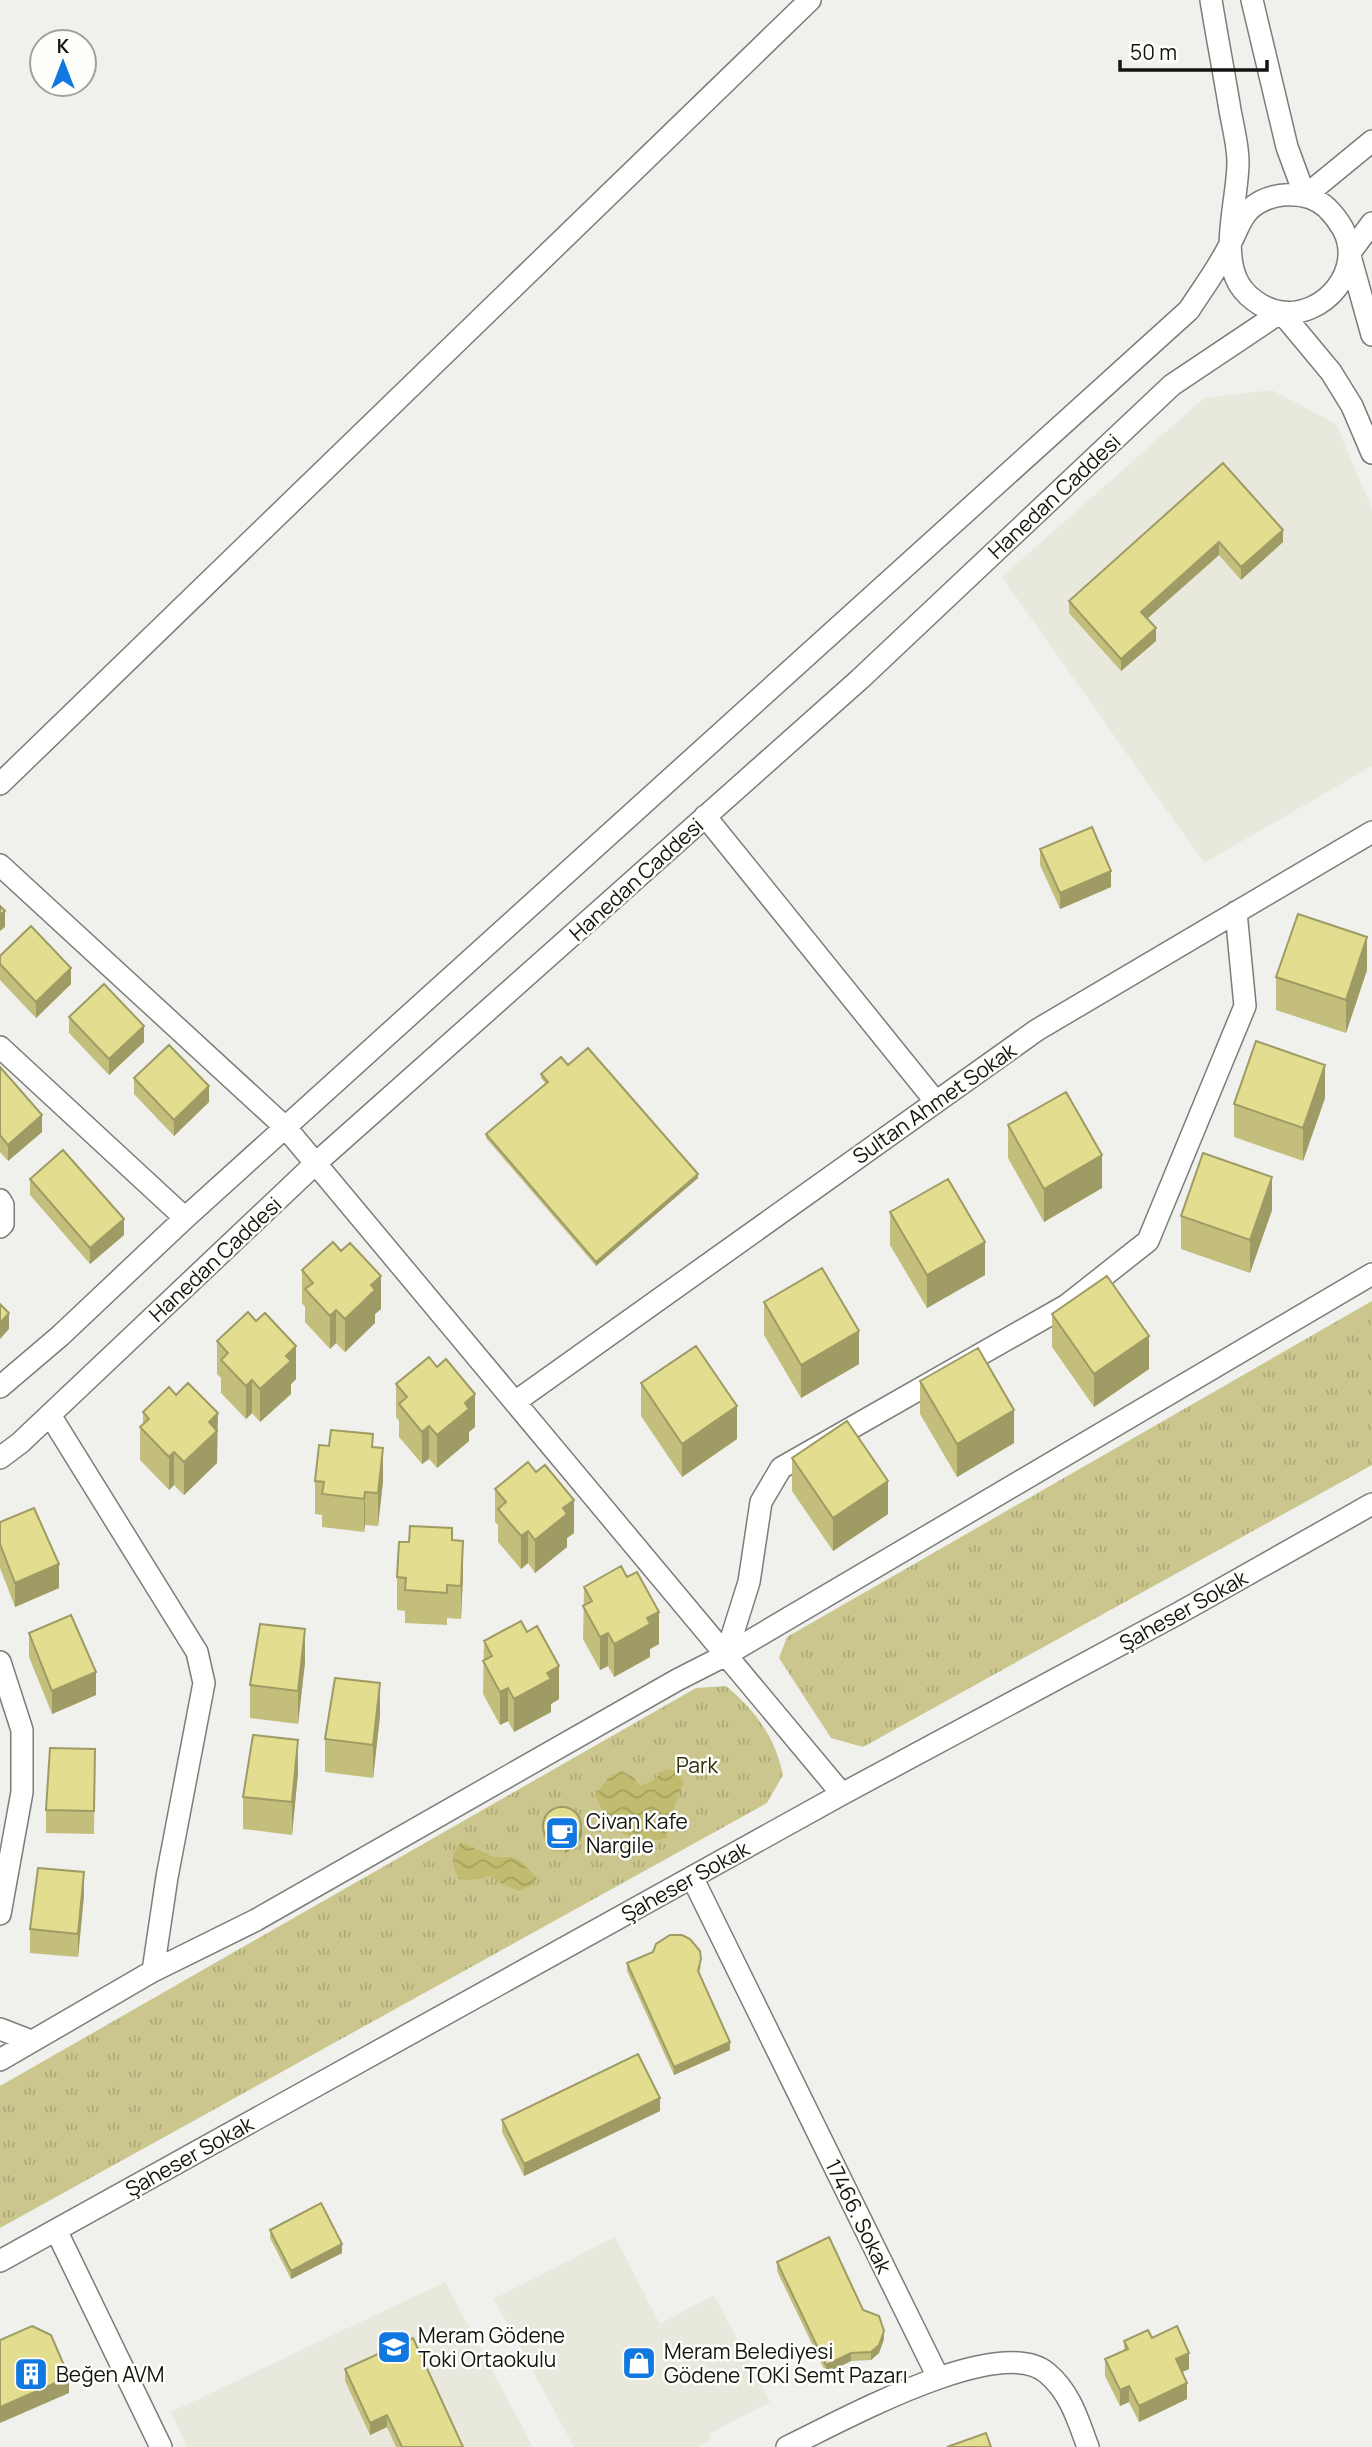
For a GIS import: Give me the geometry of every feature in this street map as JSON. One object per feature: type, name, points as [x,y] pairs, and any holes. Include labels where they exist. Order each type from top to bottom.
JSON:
[{"type":"street","points":[[0,784],[810,0]]},
{"type":"street","points":[[1211,0],[1238,161],[1231,261],[1237,279],[1247,295],[1263,306],[1281,312],[1301,311],[1320,304],[1335,291],[1346,274],[1349,254],[1372,223]]},
{"type":"street","points":[[1252,0],[1287,147],[1305,196]]},
{"type":"street","points":[[1305,196],[1372,141]]},
{"type":"street","points":[[0,1387],[60,1336],[185,1219],[1171,327],[1189,310],[1231,242],[1238,224],[1250,209],[1267,199],[1286,195],[1305,196],[1323,204],[1337,217],[1346,234],[1372,335]]},
{"type":"street","points":[[1281,312],[1331,372],[1352,406],[1372,453]]},
{"type":"street","name":"Hanedan Caddesi","points":[[0,1458],[50,1415],[315,1164],[860,679],[1172,385],[1281,312]]},
{"type":"street","points":[[705,816],[936,1102]]},
{"type":"street","name":"Sultan Ahmet Sokak","points":[[514,1402],[1037,1030],[1372,832]]},
{"type":"street","points":[[0,865],[286,1128],[842,1794]]},
{"type":"street","points":[[726,1655],[749,1581],[761,1502],[781,1468],[1067,1305],[1149,1241],[1245,1006],[1236,912]]},
{"type":"street","points":[[0,1047],[185,1219]]},
{"type":"street","points":[[0,1200],[3,1205],[3,1224],[0,1227]]},
{"type":"street","points":[[0,2060],[153,1971],[257,1920],[677,1680],[726,1655],[1372,1274]]},
{"type":"street","points":[[50,1415],[197,1652],[204,1683],[167,1877],[153,1971]]},
{"type":"street","name":"Şaheser Sokak","points":[[0,2261],[842,1794],[1180,1613],[1372,1504]]},
{"type":"street","points":[[0,1662],[22,1730],[22,1792],[0,1914]]},
{"type":"street","name":"17466. Sokak","points":[[692,1877],[937,2376]]},
{"type":"street","points":[[0,2029],[31,2041]]},
{"type":"street","points":[[57,2230],[161,2447]]},
{"type":"street","points":[[787,2447],[937,2376],[993,2363],[1020,2362],[1046,2371],[1069,2396],[1088,2447]]},
{"type":"shaded area","points":[[1272,390],[1336,424],[1372,509],[1372,766],[1204,863],[1002,577],[1204,398]]},
{"type":"shaded area","name":"Meram Belediyesi Gödene TOKİ Semt Pazarı","points":[[615,2237],[660,2324],[714,2295],[770,2402],[709,2434],[711,2440],[698,2447],[574,2447],[494,2299]]},
{"type":"shaded area","name":"Meram Gödene Toki Ortaokulu","points":[[445,2282],[533,2447],[187,2447],[171,2412]]},
{"type":"green space","points":[[1372,1301],[1372,1465],[863,1747],[831,1738],[779,1658],[787,1637]]},
{"type":"green space","name":"Park","points":[[726,1686],[755,1715],[775,1749],[783,1775],[767,1803],[0,2228],[0,2086],[696,1688]]},
{"type":"water","points":[[666,1769],[676,1771],[684,1782],[667,1825],[667,1838],[639,1839],[618,1831],[608,1820],[595,1796],[609,1777],[622,1771],[634,1778],[640,1786],[652,1781]]},
{"type":"water","points":[[461,1842],[494,1857],[511,1857],[522,1862],[537,1878],[533,1884],[520,1891],[490,1876],[459,1879],[453,1860]]},
{"type":"building","points":[[1223,463],[1283,530],[1241,567],[1219,542],[1141,612],[1156,628],[1121,659],[1069,601]]},
{"type":"building","points":[[1092,827],[1111,871],[1060,893],[1040,849]]},
{"type":"building","points":[[1298,914],[1367,937],[1346,1000],[1276,977]]},
{"type":"building","points":[[31,926],[71,968],[36,1002],[0,964],[0,956]]},
{"type":"building","points":[[104,984],[144,1026],[109,1059],[69,1017]]},
{"type":"building","points":[[1256,1041],[1325,1065],[1303,1128],[1234,1104]]},
{"type":"building","points":[[169,1045],[209,1086],[174,1120],[134,1078]]},
{"type":"building","points":[[588,1048],[698,1174],[596,1262],[486,1134],[548,1082],[541,1074],[561,1057],[568,1065]]},
{"type":"building","points":[[0,1067],[42,1115],[8,1145],[0,1135]]},
{"type":"building","points":[[1066,1092],[1102,1155],[1044,1189],[1008,1125]]},
{"type":"building","points":[[63,1150],[124,1219],[90,1248],[30,1179]]},
{"type":"building","points":[[1203,1153],[1272,1177],[1250,1240],[1181,1216]]},
{"type":"building","points":[[948,1179],[985,1242],[927,1275],[890,1212]]},
{"type":"building","points":[[333,1242],[341,1251],[350,1243],[381,1276],[371,1285],[375,1290],[345,1319],[336,1310],[330,1316],[305,1289],[313,1283],[302,1270]]},
{"type":"building","points":[[822,1268],[859,1331],[801,1365],[764,1302]]},
{"type":"building","points":[[1107,1276],[1149,1336],[1094,1374],[1052,1314]]},
{"type":"building","points":[[0,1304],[9,1313],[0,1323]]},
{"type":"building","points":[[248,1312],[256,1321],[265,1313],[296,1346],[286,1356],[291,1361],[260,1389],[252,1380],[246,1386],[221,1360],[228,1353],[217,1341]]},
{"type":"building","points":[[696,1346],[737,1406],[682,1444],[641,1383]]},
{"type":"building","points":[[978,1348],[1014,1410],[957,1444],[920,1381]]},
{"type":"building","points":[[429,1357],[437,1367],[446,1359],[475,1394],[465,1403],[469,1409],[437,1435],[429,1426],[422,1432],[399,1404],[407,1397],[396,1384]]},
{"type":"building","points":[[188,1383],[218,1413],[209,1422],[217,1431],[184,1462],[174,1452],[169,1457],[140,1427],[149,1419],[143,1412],[169,1387],[176,1395]]},
{"type":"building","points":[[847,1421],[888,1481],[833,1518],[792,1458]]},
{"type":"building","points":[[331,1430],[373,1434],[372,1447],[383,1448],[378,1493],[365,1492],[364,1499],[322,1494],[324,1482],[315,1481],[319,1445],[329,1446]]},
{"type":"building","points":[[528,1462],[536,1472],[545,1465],[574,1500],[563,1508],[567,1514],[535,1540],[528,1531],[521,1536],[498,1509],[506,1502],[495,1489]]},
{"type":"building","points":[[34,1508],[59,1564],[15,1583],[0,1544],[0,1522]]},
{"type":"building","points":[[410,1526],[452,1528],[452,1540],[463,1541],[461,1586],[447,1585],[447,1593],[405,1590],[406,1578],[397,1577],[399,1542],[409,1542]]},
{"type":"building","points":[[621,1566],[627,1577],[637,1572],[659,1612],[647,1618],[650,1624],[614,1644],[608,1633],[600,1637],[583,1606],[592,1601],[584,1587]]},
{"type":"building","points":[[71,1615],[96,1672],[52,1691],[29,1633]]},
{"type":"building","points":[[521,1621],[527,1632],[537,1626],[559,1666],[547,1673],[551,1679],[514,1699],[508,1688],[500,1692],[483,1661],[492,1656],[484,1641]]},
{"type":"building","points":[[260,1624],[305,1629],[298,1691],[250,1685]]},
{"type":"building","points":[[335,1678],[380,1683],[373,1745],[325,1739]]},
{"type":"building","points":[[253,1735],[298,1740],[292,1802],[243,1797]]},
{"type":"building","points":[[50,1748],[95,1749],[94,1811],[46,1810]]},
{"type":"building","name":"Civan Kafe Nargile","points":[[562,1807],[575,1813],[581,1826],[575,1839],[562,1845],[549,1839],[543,1826],[549,1813]]},
{"type":"building","points":[[38,1868],[84,1872],[78,1934],[30,1929]]},
{"type":"building","points":[[670,1935],[682,1935],[690,1939],[700,1951],[698,1971],[730,2042],[674,2067],[627,1963],[653,1952],[656,1944]]},
{"type":"building","points":[[638,2054],[660,2098],[524,2164],[502,2120]]},
{"type":"building","points":[[321,2203],[342,2244],[291,2271],[270,2230]]},
{"type":"building","points":[[829,2237],[863,2310],[879,2316],[884,2331],[879,2345],[871,2352],[851,2353],[826,2365],[777,2262]]},
{"type":"building","name":"Beğen AVM","points":[[32,2326],[51,2335],[69,2377],[0,2407],[0,2340]]},
{"type":"building","points":[[1177,2326],[1189,2353],[1176,2359],[1187,2383],[1139,2406],[1129,2386],[1120,2390],[1105,2359],[1128,2349],[1124,2341],[1148,2330],[1152,2338]]},
{"type":"building","points":[[413,2338],[463,2447],[402,2447],[387,2415],[370,2423],[345,2369]]},
{"type":"building","points":[[986,2433],[991,2447],[947,2447]]},
{"type":"place","name":"Civan Kafe Nargile","points":[[562,1833]]},
{"type":"place","name":"Meram Gödene Toki Ortaokulu","points":[[394,2347]]},
{"type":"place","name":"Meram Belediyesi Gödene TOKİ Semt Pazarı","points":[[639,2363]]},
{"type":"place","name":"Beğen AVM","points":[[31,2374]]}]
